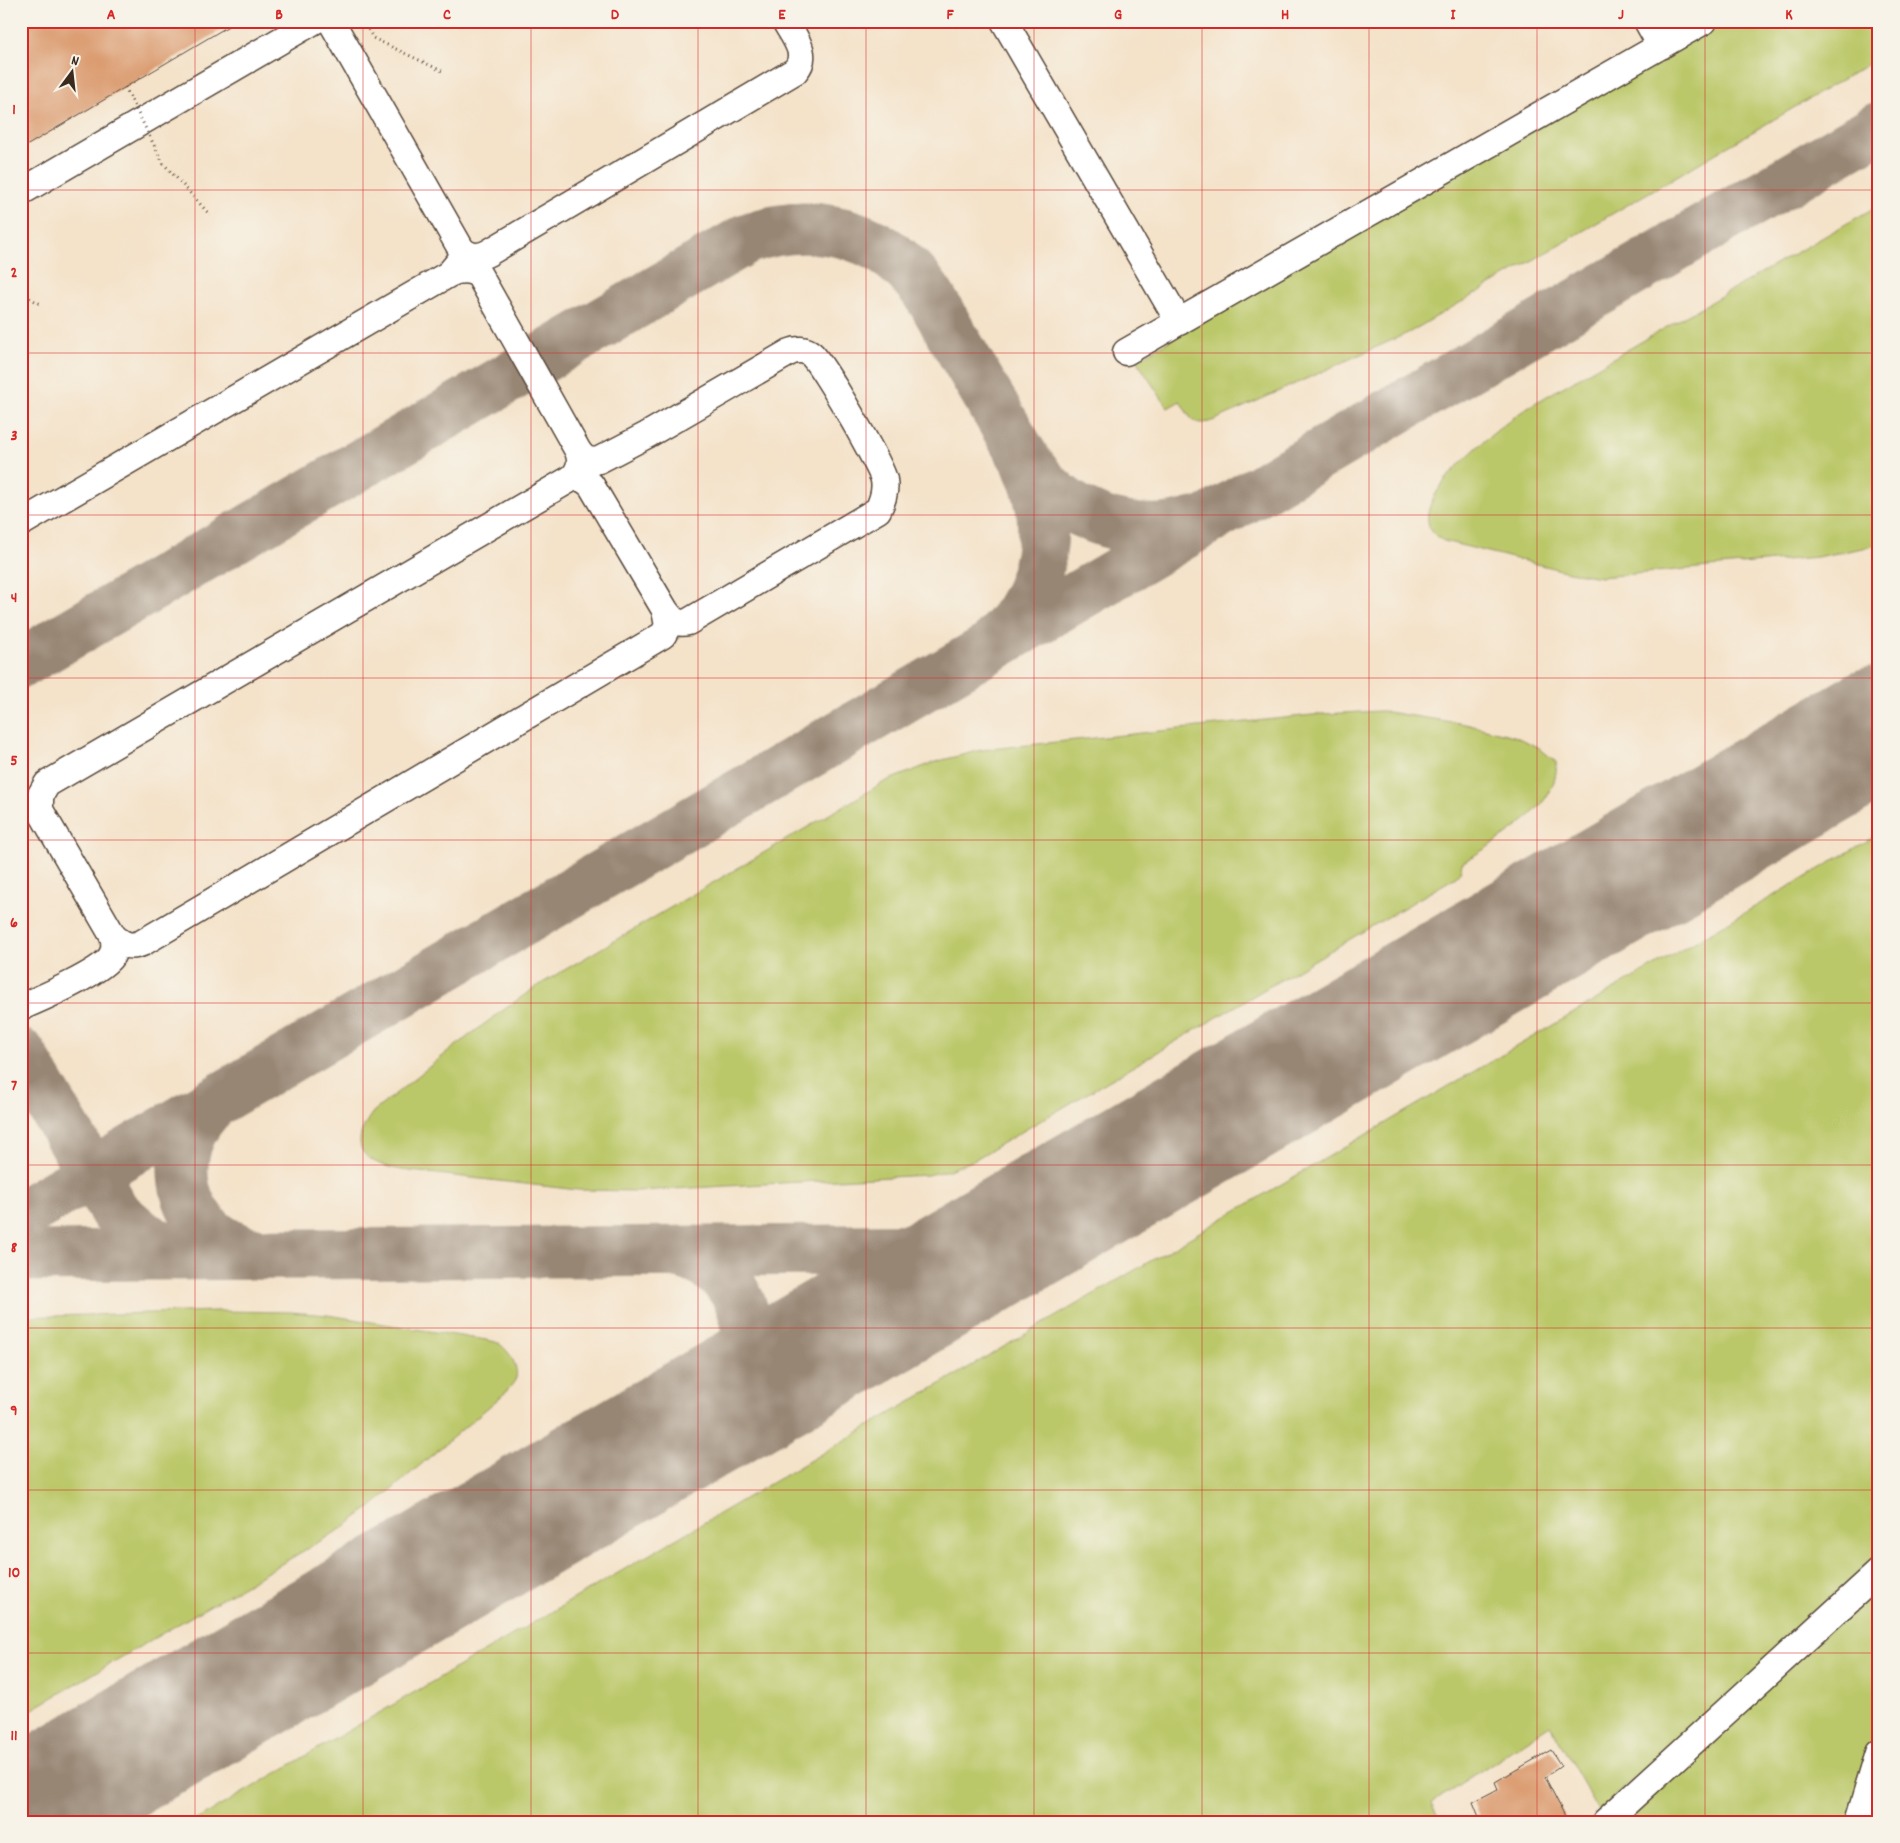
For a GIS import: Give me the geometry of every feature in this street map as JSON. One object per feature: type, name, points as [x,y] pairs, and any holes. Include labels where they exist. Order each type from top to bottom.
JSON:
[{"type":"lane","points":[[21,192],[314,21]]},
{"type":"lane","points":[[331,21],[461,248],[466,253],[475,256],[483,264],[590,455]]},
{"type":"lane","points":[[21,524],[449,274],[464,270],[472,271],[795,71],[801,60],[801,50],[785,21]]},
{"type":"lane","points":[[1004,21],[1179,322]]},
{"type":"lane","points":[[1647,21],[1661,46]]},
{"type":"lane","points":[[1126,352],[1704,21]]},
{"type":"lane","points":[[449,274],[459,263],[461,248]]},
{"type":"lane","points":[[801,350],[814,356],[832,385],[882,471],[885,488],[878,510],[688,622],[680,623],[674,621],[665,610],[582,482],[576,473],[580,464],[590,455],[647,435],[790,352],[801,350]]},
{"type":"lane","points":[[21,1007],[67,986],[108,961],[114,947],[113,936],[40,810],[40,796],[47,784],[582,482]]},
{"type":"lane","points":[[113,936],[127,945],[142,942],[511,725],[663,635],[668,626],[665,610]]},
{"type":"lane","points":[[1605,1822],[1879,1572]]},
{"type":"lane","points":[[1858,1822],[1879,1753]]},
{"type":"path","points":[[362,21],[373,38],[444,72]]},
{"type":"path","points":[[125,87],[163,163],[210,215]]},
{"type":"path","points":[[21,293],[42,305]]},
{"type":"green space","points":[[1722,21],[1879,21],[1879,58],[1410,332],[1215,420],[1202,423],[1193,420],[1180,401],[1168,408],[1136,360]]},
{"type":"green space","points":[[1879,205],[1879,545],[1817,557],[1601,577],[1569,572],[1444,541],[1430,527],[1429,510],[1438,490],[1454,469],[1496,431],[1528,407]]},
{"type":"green space","points":[[1381,711],[1465,724],[1514,736],[1538,747],[1556,762],[1555,779],[1548,794],[1537,809],[1508,834],[1462,863],[1460,872],[1456,877],[972,1161],[949,1170],[927,1175],[637,1191],[578,1190],[402,1170],[378,1163],[363,1152],[360,1144],[361,1135],[373,1112],[517,1000],[539,985],[886,781],[935,762],[981,750],[1322,714]]},
{"type":"green space","points":[[1879,834],[1879,1560],[1599,1811],[1550,1725],[1432,1803],[1442,1822],[193,1822]]},
{"type":"green space","points":[[216,1311],[290,1312],[327,1315],[494,1341],[502,1346],[512,1358],[516,1368],[516,1378],[506,1392],[370,1508],[341,1529],[21,1716],[21,1317]]},
{"type":"green space","points":[[1879,1585],[1879,1734],[1852,1822],[1620,1822]]},
{"type":"building","points":[[21,21],[237,21],[21,149]]},
{"type":"building","points":[[1551,1750],[1561,1766],[1545,1777],[1565,1816],[1555,1822],[1481,1822],[1473,1802],[1498,1789],[1495,1782]]},
{"type":"taxiway","points":[[21,1215],[1879,127]]},
{"type":"taxiway","points":[[21,663],[746,239],[790,229],[812,228],[854,236],[874,245],[893,257],[910,272],[933,302],[1026,462],[1049,489],[1067,503],[1086,514],[1106,522],[1127,527],[1149,529],[1172,528],[1194,523]]},
{"type":"taxiway","points":[[998,638],[1014,620],[1026,599],[1035,578],[1041,555],[1043,531],[1041,508],[1026,462]]},
{"type":"taxiway","points":[[21,1054],[115,1212],[143,1236],[156,1243],[185,1252]]},
{"type":"taxiway","points":[[216,1101],[198,1121],[187,1144],[183,1167],[185,1190],[194,1212],[209,1230],[230,1244],[256,1253]]},
{"type":"taxiway","points":[[21,1256],[973,1249],[1012,1236]]},
{"type":"taxiway","points":[[673,1252],[692,1257],[709,1266],[723,1277],[734,1290],[746,1324],[747,1342],[739,1379],[727,1398],[714,1409]]},
{"type":"runway","points":[[21,1813],[1879,730]]}]
